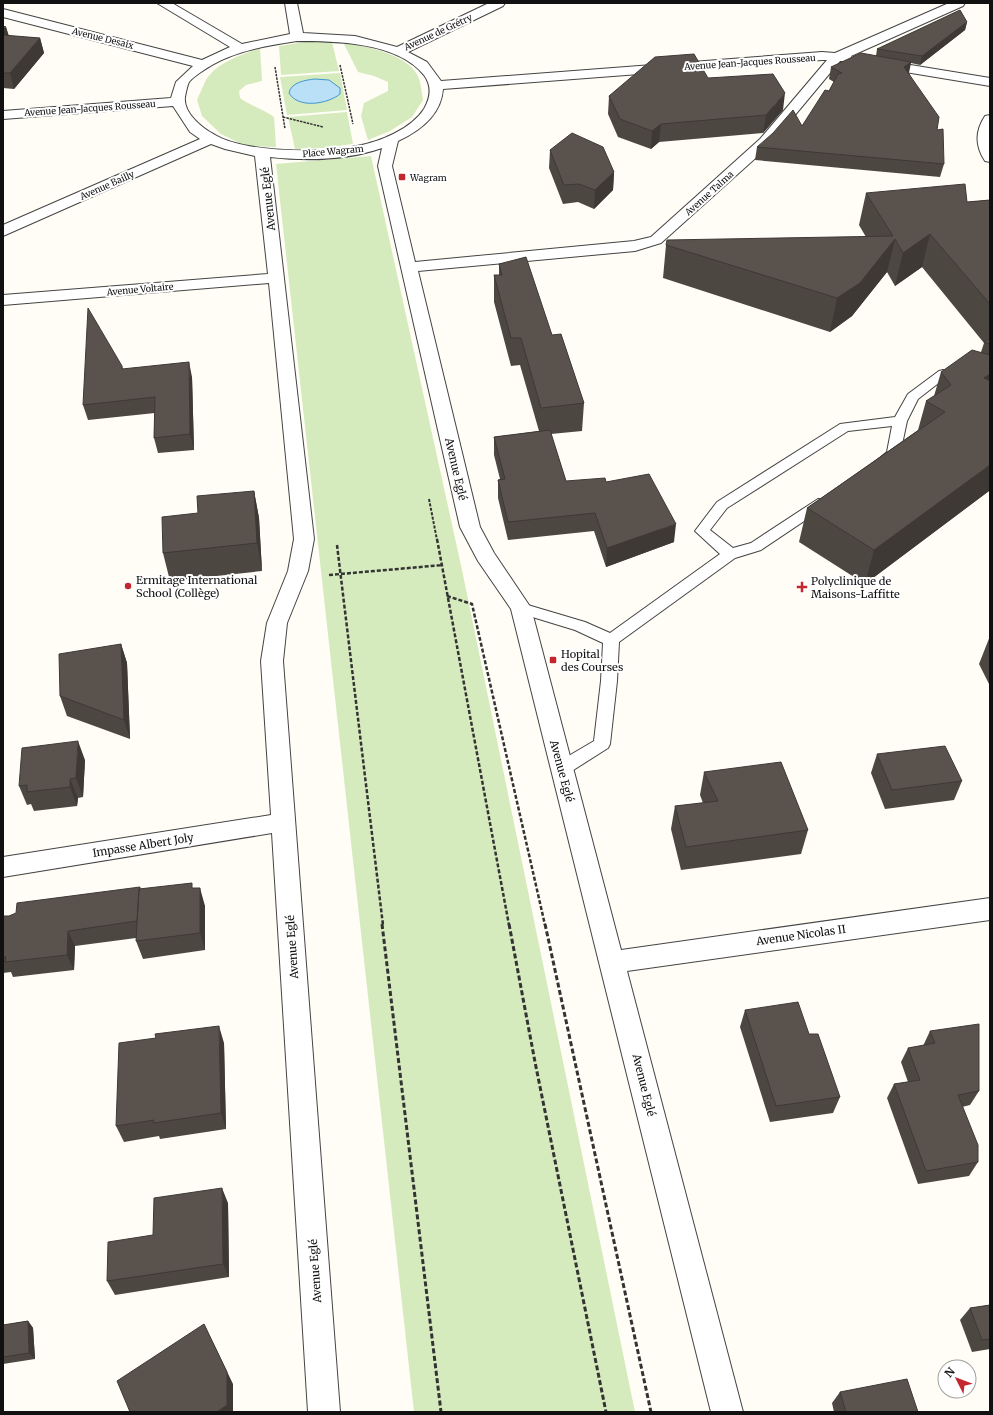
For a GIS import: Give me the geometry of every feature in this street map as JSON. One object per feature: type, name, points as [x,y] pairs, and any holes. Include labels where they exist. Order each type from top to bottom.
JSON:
[{"type":"street","points":[[163,3],[240,48]]},
{"type":"street","points":[[291,3],[296,37]]},
{"type":"street","name":"Avenue de Grétry","points":[[399,51],[500,3]]},
{"type":"street","name":"Avenue Talma","points":[[408,268],[636,246],[656,240],[765,142],[838,57],[959,3]]},
{"type":"street","name":"Avenue Desaix","points":[[3,13],[203,64]]},
{"type":"street","points":[[178,102],[182,82],[203,64],[240,48],[270,40],[296,37],[334,37],[369,42],[399,51],[424,66],[437,85]]},
{"type":"street","name":"Avenue Jean-Jacques Rousseau","points":[[437,85],[822,56],[864,61],[990,82]]},
{"type":"street","name":"Place Wagram","points":[[178,102],[188,123],[211,139],[262,154],[289,155],[359,150],[391,140],[420,123],[435,104],[437,85]]},
{"type":"street","name":"Avenue Jean-Jacques Rousseau","points":[[3,114],[178,102]]},
{"type":"street","points":[[990,119],[983,132],[985,150],[990,158]]},
{"type":"street","name":"Avenue Bailly","points":[[3,231],[211,139]]},
{"type":"street","name":"Avenue Eglé","points":[[391,140],[385,166],[470,527],[485,556],[521,608],[561,769],[727,1412]]},
{"type":"street","name":"Avenue Eglé","points":[[262,154],[265,168],[304,539],[298,571],[277,623],[272,660],[324,1412]]},
{"type":"street","name":"Avenue Voltaire","points":[[3,300],[276,278]]},
{"type":"street","name":"Impasse Albert Joly","points":[[3,868],[284,822]]},
{"type":"street","name":"Avenue Nicolas II","points":[[612,962],[990,909]]},
{"type":"lane","points":[[873,468],[893,454],[900,421],[913,397],[943,374],[990,386]]},
{"type":"lane","points":[[730,554],[702,531],[722,505],[846,428],[900,421]]},
{"type":"lane","points":[[611,640],[730,554],[756,547],[834,494]]},
{"type":"lane","points":[[521,608],[580,626],[611,640]]},
{"type":"lane","points":[[561,769],[602,744],[609,681],[611,640]]},
{"type":"path","points":[[334,37],[359,150]]},
{"type":"path","points":[[270,40],[289,155]]},
{"type":"path","points":[[336,543],[441,1412]]},
{"type":"path","points":[[326,575],[443,565],[447,596],[535,1062],[606,1412]]},
{"type":"path","points":[[447,596],[472,604],[562,999],[651,1412]]},
{"type":"green space","points":[[305,42],[332,42],[339,71],[281,75],[279,46]]},
{"type":"green space","points":[[343,42],[387,53],[407,63],[414,70],[420,81],[423,100],[412,117],[390,131],[368,140],[361,116],[364,103],[388,91],[388,82],[374,76],[358,72]]},
{"type":"green space","points":[[260,48],[262,81],[246,85],[239,91],[240,98],[274,117],[276,147],[246,146],[221,134],[202,116],[197,100],[206,80],[217,68],[238,56]]},
{"type":"green space","points":[[340,73],[347,110],[287,115],[280,77]]},
{"type":"green space","points":[[347,112],[353,144],[323,148],[295,149],[288,117]]},
{"type":"green space","points":[[371,156],[462,570],[635,1412],[414,1412],[276,164]]},
{"type":"water","points":[[315,79],[329,80],[340,88],[340,94],[321,102],[306,103],[293,98],[289,93],[290,89],[296,84]]},
{"type":"building","points":[[960,10],[967,22],[922,56],[877,49]]},
{"type":"building","points":[[3,35],[40,38],[10,73],[3,73]]},
{"type":"building","points":[[861,53],[911,62],[904,67],[939,117],[937,130],[943,129],[944,164],[757,147],[773,133],[793,110],[802,126],[825,90],[829,91],[838,74],[842,73],[831,67]]},
{"type":"building","points":[[694,54],[708,78],[773,74],[785,93],[766,115],[661,124],[652,131],[620,119],[609,96],[655,57]]},
{"type":"building","points":[[572,133],[603,147],[614,172],[595,190],[579,184],[564,185],[550,150]]},
{"type":"building","points":[[965,184],[967,202],[990,200],[990,304],[930,234],[903,253],[895,239],[860,283],[837,298],[666,245],[667,240],[893,236],[866,193]]},
{"type":"building","points":[[526,257],[552,335],[561,334],[584,403],[541,408],[521,338],[511,338],[494,275],[502,275],[499,264]]},
{"type":"building","points":[[88,308],[122,366],[122,369],[189,362],[190,434],[154,438],[155,397],[83,405]]},
{"type":"building","points":[[990,338],[990,344],[984,342]]},
{"type":"building","points":[[972,350],[990,355],[990,374],[984,378],[990,381],[990,465],[874,550],[807,508],[945,412],[926,401],[951,385],[941,372]]},
{"type":"building","points":[[550,430],[566,481],[605,478],[606,482],[649,474],[676,524],[607,548],[595,513],[508,522],[498,480],[505,479],[494,437]]},
{"type":"building","points":[[254,491],[257,543],[163,553],[162,517],[198,513],[197,496]]},
{"type":"building","points":[[121,644],[124,720],[60,696],[59,654]]},
{"type":"building","points":[[78,741],[76,778],[70,779],[70,787],[27,792],[27,785],[19,786],[22,748]]},
{"type":"building","points":[[945,746],[962,781],[892,790],[877,754]]},
{"type":"building","points":[[781,762],[808,830],[686,847],[675,806],[718,801],[704,772]]},
{"type":"building","points":[[192,883],[192,888],[200,888],[200,933],[136,941],[139,889]]},
{"type":"building","points":[[140,887],[137,921],[68,931],[67,955],[5,962],[6,957],[3,957],[3,916],[9,916],[16,913],[17,903]]},
{"type":"building","points":[[798,1002],[809,1034],[818,1034],[840,1097],[776,1106],[745,1010]]},
{"type":"building","points":[[979,1024],[979,1091],[958,1095],[978,1145],[978,1162],[926,1171],[894,1084],[920,1080],[908,1048],[935,1043],[930,1031]]},
{"type":"building","points":[[219,1026],[221,1113],[153,1123],[154,1120],[116,1126],[119,1043],[156,1038],[155,1034]]},
{"type":"building","points":[[222,1188],[223,1264],[107,1281],[108,1242],[153,1235],[154,1198]]},
{"type":"building","points":[[990,1305],[990,1339],[982,1340],[970,1308]]},
{"type":"building","points":[[28,1321],[29,1353],[3,1357],[3,1325]]},
{"type":"building","points":[[204,1324],[227,1372],[227,1405],[217,1412],[130,1412],[117,1381]]},
{"type":"building","points":[[907,1379],[918,1412],[846,1412],[840,1392]]},
{"type":"place","name":"Wagram","points":[[402,177]]},
{"type":"place","name":"Ermitage International School (Collège)","points":[[128,586]]},
{"type":"place","name":"Polyclinique de Maisons-Laffitte","points":[[802,587]]},
{"type":"place","name":"Hopital des Courses","points":[[553,660]]}]
